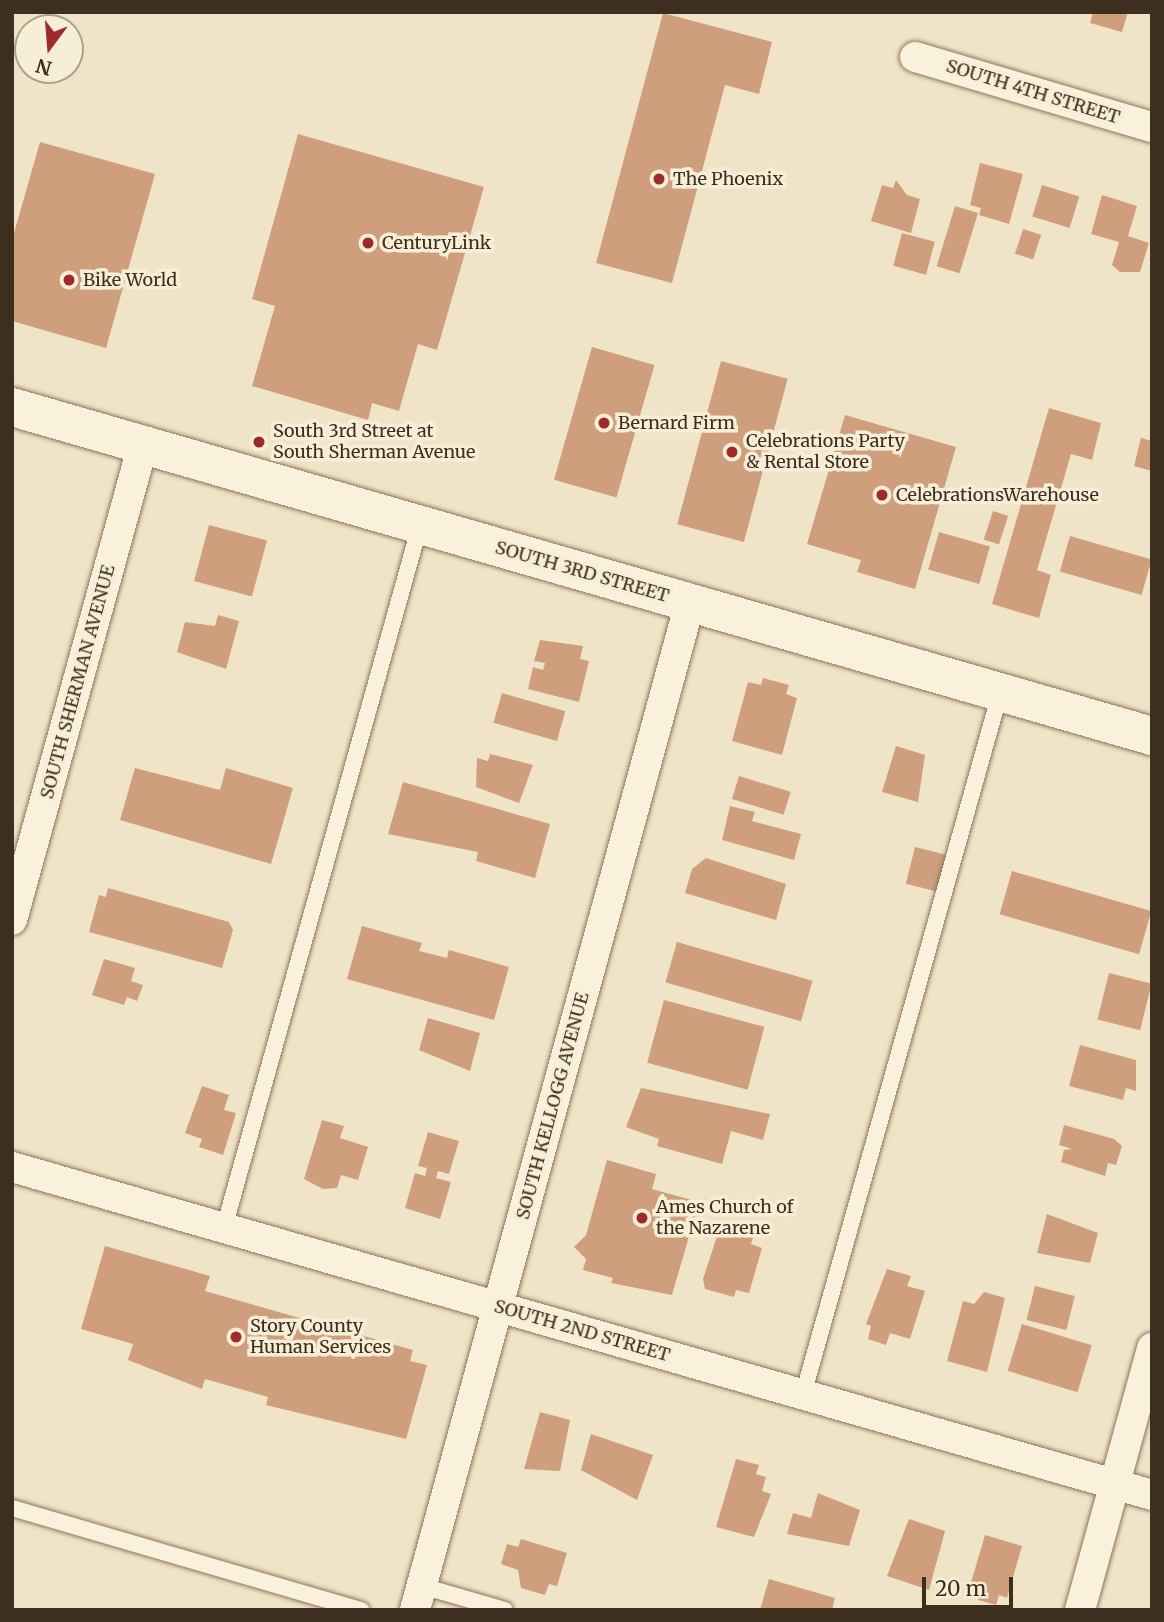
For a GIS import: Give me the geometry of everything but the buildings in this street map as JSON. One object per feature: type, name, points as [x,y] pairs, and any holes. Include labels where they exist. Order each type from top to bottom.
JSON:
[{"type":"main road","name":"SOUTH 3RD STREET","points":[[12,407],[1152,736]]},
{"type":"street","name":"SOUTH 4TH STREET","points":[[915,57],[1152,127]]},
{"type":"street","name":"SOUTH SHERMAN AVENUE","points":[[12,920],[143,444]]},
{"type":"street","name":"SOUTH KELLOGG AVENUE","points":[[418,1598],[690,603]]},
{"type":"street","name":"SOUTH 2ND STREET","points":[[12,1167],[1152,1495]]},
{"type":"street","points":[[1080,1610],[1152,1348]]},
{"type":"lane","points":[[224,1228],[420,525]]},
{"type":"lane","points":[[803,1395],[1000,692]]},
{"type":"lane","points":[[12,1508],[361,1610]]},
{"type":"lane","points":[[418,1598],[505,1610]]},
{"type":"place","name":"The Phoenix","points":[[659,179]]},
{"type":"place","name":"CenturyLink","points":[[368,243]]},
{"type":"place","name":"Bike World","points":[[69,280]]},
{"type":"place","name":"Bernard Firm","points":[[604,423]]},
{"type":"place","name":"South 3rd Street at South Sherman Avenue","points":[[259,442]]},
{"type":"place","name":"Celebrations Party & Rental Store","points":[[732,452]]},
{"type":"place","name":"CelebrationsWarehouse","points":[[882,495]]},
{"type":"place","name":"Ames Church of the Nazarene","points":[[642,1218]]},
{"type":"place","name":"Story County Human Services","points":[[236,1337]]}]
